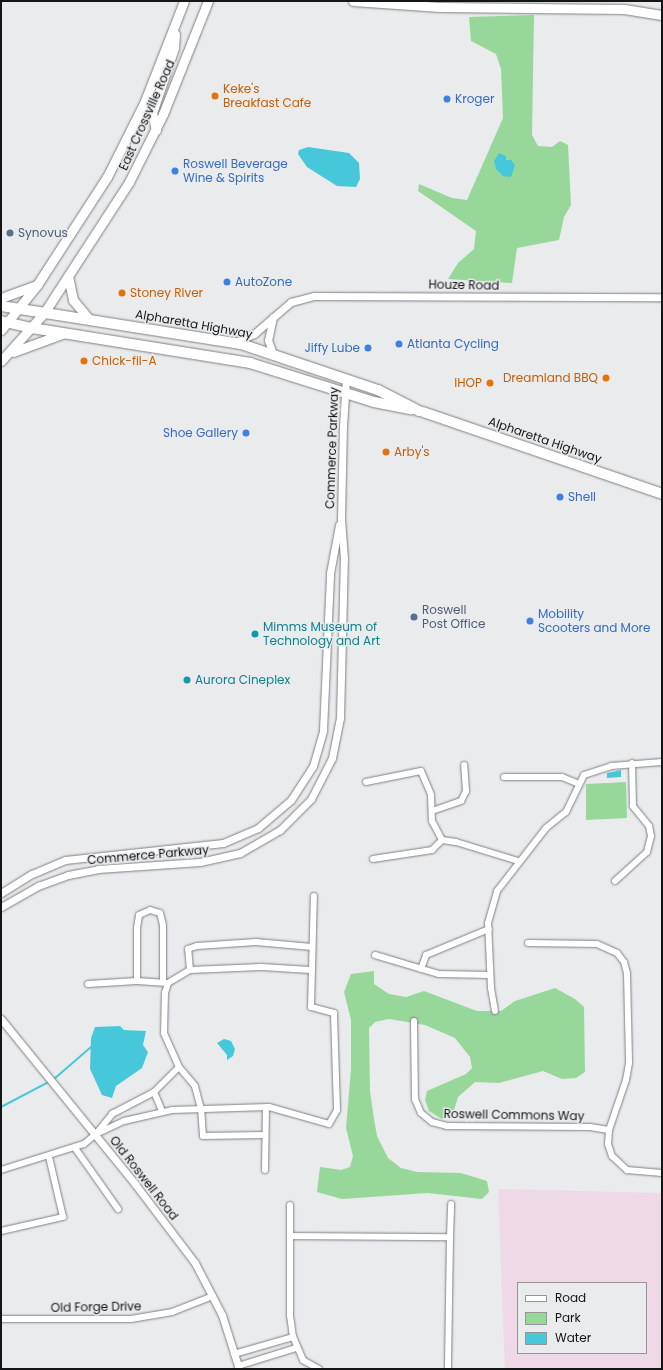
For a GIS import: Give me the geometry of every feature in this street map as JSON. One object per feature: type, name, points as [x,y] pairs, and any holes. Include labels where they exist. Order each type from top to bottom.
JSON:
[{"type":"highway","name":"Alpharetta Highway","points":[[1,306],[233,342],[273,354],[389,394],[421,411]]},
{"type":"highway","name":"Alpharetta Highway","points":[[3,325],[65,333],[250,363],[374,402],[421,411],[662,494]]},
{"type":"main road","name":"East Crossville Road","points":[[3,325],[19,310],[37,285],[93,200],[122,150],[145,101],[184,1]]},
{"type":"main road","name":"East Crossville Road","points":[[1,361],[44,313],[124,192],[156,130],[208,1]]},
{"type":"main road","points":[[353,1],[440,7],[624,9],[662,15]]},
{"type":"main road","points":[[156,130],[152,113],[174,48],[175,25]]},
{"type":"main road","points":[[68,276],[69,290],[73,300],[89,319]]},
{"type":"main road","points":[[1,298],[37,285]]},
{"type":"main road","points":[[8,354],[65,333]]},
{"type":"street","name":"Houze Road","points":[[233,342],[254,334],[291,302],[328,296],[662,297]]},
{"type":"street","points":[[273,317],[268,340],[273,354]]},
{"type":"street","name":"Commerce Parkway","points":[[1,907],[38,886],[68,874],[98,870],[200,862],[226,857],[266,840],[302,810],[326,772],[335,746],[340,718],[344,559],[341,519],[346,379]]},
{"type":"street","name":"Commerce Parkway","points":[[1,893],[32,874],[64,860],[222,843],[258,828],[291,800],[313,766],[324,730],[330,573],[341,519]]},
{"type":"street","points":[[495,1011],[490,974],[489,929],[493,901],[518,861],[546,828],[566,812],[584,775],[632,763],[662,762]]},
{"type":"street","points":[[615,881],[647,852],[651,836],[649,826],[633,806],[632,763]]},
{"type":"street","points":[[432,811],[461,801],[466,791],[464,765]]},
{"type":"street","points":[[366,782],[421,771],[430,790],[436,831],[442,840],[456,842],[518,861]]},
{"type":"street","points":[[504,777],[562,777],[579,784]]},
{"type":"street","points":[[373,859],[432,850],[442,840]]},
{"type":"street","points":[[1,1170],[49,1157],[75,1148],[96,1134],[124,1121],[162,1111],[266,1107],[319,1123],[329,1124],[335,1117],[334,1013],[311,1007],[314,896]]},
{"type":"street","points":[[138,981],[137,928],[139,915],[150,910],[160,913],[164,925],[166,982],[164,1033],[179,1067],[194,1086],[202,1109],[203,1136],[264,1135]]},
{"type":"street","points":[[421,969],[426,955],[489,929]]},
{"type":"street","points":[[190,970],[188,949],[197,946],[256,942],[312,948]]},
{"type":"street","points":[[528,943],[597,944],[617,953],[624,962],[627,973],[629,1063],[626,1080],[609,1130],[609,1150],[621,1166],[634,1172],[662,1173]]},
{"type":"street","points":[[375,955],[421,969],[450,975],[490,974]]},
{"type":"street","points":[[88,984],[138,981],[166,982],[190,970],[261,967],[311,970]]},
{"type":"street","name":"Old Roswell Road","points":[[1,1019],[96,1134],[180,1241],[213,1296],[239,1368]]},
{"type":"street","name":"Roswell Commons Way","points":[[414,1021],[415,1099],[421,1113],[432,1122],[447,1126],[590,1127],[609,1130]]},
{"type":"street","points":[[96,1134],[112,1114],[154,1092],[179,1067]]},
{"type":"street","points":[[154,1092],[162,1111]]},
{"type":"street","points":[[265,1170],[264,1135],[266,1107]]},
{"type":"street","points":[[75,1148],[118,1209]]},
{"type":"street","points":[[1,1231],[63,1217],[49,1157]]},
{"type":"street","points":[[290,1204],[290,1316],[293,1337],[296,1348],[303,1360],[319,1369]]},
{"type":"street","points":[[448,1369],[451,1204]]},
{"type":"street","points":[[290,1236],[450,1237]]},
{"type":"street","name":"Old Forge Drive","points":[[1,1319],[131,1319],[172,1312],[213,1296]]},
{"type":"street","points":[[234,1354],[293,1337]]},
{"type":"street","points":[[274,1342],[278,1354]]},
{"type":"street","points":[[239,1368],[296,1348]]},
{"type":"shaded area","points":[[498,1189],[662,1193],[662,1369],[505,1369]]},
{"type":"green space","points":[[534,15],[532,135],[538,146],[552,147],[560,141],[568,145],[571,205],[564,217],[559,240],[517,248],[512,283],[448,279],[458,263],[474,249],[476,231],[418,191],[419,184],[452,198],[467,200],[503,118],[501,69],[496,54],[471,41],[469,17]]},
{"type":"green space","points":[[626,782],[627,818],[586,820],[586,784]]},
{"type":"green space","points":[[374,971],[374,984],[389,994],[406,997],[424,991],[477,1011],[501,1011],[515,1001],[555,988],[575,999],[584,1007],[585,1072],[576,1078],[562,1079],[543,1071],[499,1083],[475,1082],[458,1097],[452,1117],[442,1119],[429,1111],[425,1100],[427,1091],[466,1074],[472,1068],[470,1057],[455,1038],[425,1025],[389,1019],[375,1022],[369,1028],[370,1091],[374,1119],[377,1136],[388,1158],[401,1168],[417,1172],[461,1173],[487,1181],[489,1192],[482,1199],[428,1193],[342,1199],[317,1192],[320,1167],[341,1170],[350,1167],[353,1156],[346,1128],[351,1069],[351,1020],[344,992],[351,974]]},
{"type":"water","points":[[308,147],[349,153],[359,163],[360,179],[356,187],[337,186],[307,167],[298,154],[299,150]]},
{"type":"water","points":[[499,153],[506,156],[506,160],[511,160],[515,165],[511,177],[503,176],[496,169],[494,161]]},
{"type":"water","points":[[621,770],[621,777],[607,778],[607,773]]},
{"type":"water","points":[[120,1026],[124,1030],[146,1031],[143,1045],[148,1052],[142,1068],[116,1086],[112,1098],[102,1095],[90,1069],[91,1038],[95,1027]]},
{"type":"water","points":[[224,1039],[231,1041],[235,1049],[233,1056],[227,1060],[227,1055],[217,1043]]},
{"type":"waterway","points":[[1,1107],[54,1079],[91,1047]]},
{"type":"place","name":"Keke's Breakfast Cafe","points":[[215,96]]},
{"type":"place","name":"Kroger","points":[[447,99]]},
{"type":"place","name":"Roswell Beverage Wine & Spirits","points":[[175,171]]},
{"type":"place","name":"Synovus","points":[[10,233]]},
{"type":"place","name":"AutoZone","points":[[227,282]]},
{"type":"place","name":"Stoney River","points":[[122,293]]},
{"type":"place","name":"Atlanta Cycling","points":[[399,344]]},
{"type":"place","name":"Jiffy Lube","points":[[368,348]]},
{"type":"place","name":"Chick-fil-A","points":[[84,361]]},
{"type":"place","name":"Dreamland BBQ","points":[[606,378]]},
{"type":"place","name":"IHOP","points":[[490,383]]},
{"type":"place","name":"Shoe Gallery","points":[[246,433]]},
{"type":"place","name":"Arby's","points":[[386,452]]},
{"type":"place","name":"Shell","points":[[560,497]]},
{"type":"place","name":"Roswell Post Office","points":[[414,617]]},
{"type":"place","name":"Mobility Scooters and More","points":[[530,621]]},
{"type":"place","name":"Mimms Museum of Technology and Art","points":[[255,634]]},
{"type":"place","name":"Aurora Cineplex","points":[[187,680]]}]
